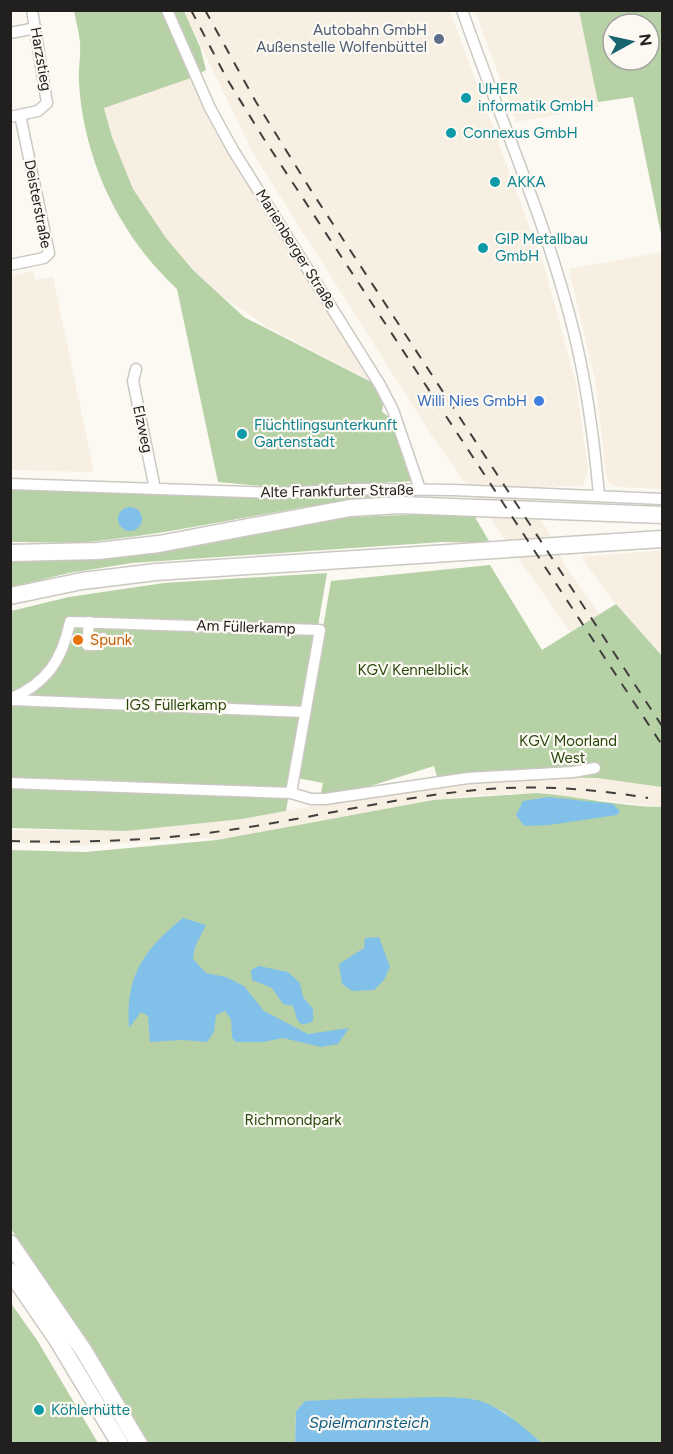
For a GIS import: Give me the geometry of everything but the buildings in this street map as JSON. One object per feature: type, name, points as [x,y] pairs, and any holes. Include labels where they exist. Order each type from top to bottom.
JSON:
[{"type":"highway","points":[[10,553],[87,552],[159,544],[360,507],[400,505],[663,515]]},
{"type":"highway","points":[[10,596],[122,575],[249,564],[663,539]]},
{"type":"highway","points":[[10,604],[122,575]]},
{"type":"highway","points":[[10,1244],[84,1351],[139,1443]]},
{"type":"highway","points":[[10,1271],[58,1341],[120,1443]]},
{"type":"street","name":"Harzstieg","points":[[15,116],[38,111],[47,103],[33,10]]},
{"type":"street","name":"Marienberger Straße","points":[[168,10],[226,139],[390,402],[420,489]]},
{"type":"street","points":[[462,10],[543,231],[567,305],[586,391],[599,495]]},
{"type":"street","points":[[10,33],[36,28]]},
{"type":"street","name":"Deisterstraße","points":[[10,265],[44,258],[49,253],[15,116]]},
{"type":"street","name":"Elzweg","points":[[136,369],[133,381],[155,489]]},
{"type":"street","name":"Alte Frankfurter Straße","points":[[10,484],[280,493],[420,489],[663,499]]},
{"type":"street","name":"Am Füllerkamp","points":[[10,699],[29,689],[53,666],[64,648],[70,622],[320,630],[291,793]]},
{"type":"street","points":[[89,622],[87,645],[98,645],[103,638]]},
{"type":"street","name":"Am Füllerkamp","points":[[10,699],[306,712]]},
{"type":"street","points":[[10,783],[291,793],[311,799],[324,799],[468,778],[573,772],[595,768]]},
{"type":"shaded area","points":[[184,11],[450,11],[545,269],[576,383],[588,469],[583,486],[524,487],[566,567],[662,702],[662,762],[432,436],[254,155]]},
{"type":"shaded area","points":[[475,11],[579,11],[599,107],[516,122]]},
{"type":"shaded area","points":[[191,78],[220,137],[373,382],[266,326],[226,299],[193,270],[166,238],[133,189],[112,137],[104,107]]},
{"type":"shaded area","points":[[662,252],[662,489],[619,487],[609,483],[606,475],[596,384],[569,269]]},
{"type":"shaded area","points":[[33,271],[35,280],[53,277],[94,472],[11,470],[11,276]]},
{"type":"shaded area","points":[[662,550],[662,656],[616,604],[581,557]]},
{"type":"shaded area","points":[[548,777],[597,778],[662,786],[662,807],[537,793],[482,795],[433,800],[217,840],[206,838],[75,846],[11,843],[11,830],[126,831],[242,819],[439,784]]},
{"type":"green space","points":[[74,11],[184,11],[200,47],[206,70],[191,78],[104,108],[112,137],[133,189],[166,238],[193,270],[244,317],[379,386],[384,397],[382,412],[394,420],[416,481],[285,488],[218,482],[177,289],[138,246],[122,221],[108,196],[88,141],[82,112],[79,83],[80,42]]},
{"type":"green space","points":[[579,11],[662,11],[662,239],[633,97],[598,102]]},
{"type":"green space","points":[[11,489],[389,493],[389,495],[316,505],[171,531],[65,543],[11,542]]},
{"type":"green space","points":[[433,514],[475,517],[490,543],[442,542],[132,563],[69,573],[11,587],[11,560],[99,560],[161,552],[322,520]]},
{"type":"green space","name":"KGV Kennelblick","points":[[490,565],[542,650],[616,604],[662,656],[662,787],[597,778],[548,777],[439,784],[434,766],[364,788],[320,797],[323,783],[297,778],[331,581]]},
{"type":"green space","name":"IGS Füllerkamp","points":[[327,573],[286,811],[242,819],[126,831],[11,828],[11,611],[69,597],[164,583]]},
{"type":"green space","name":"Richmondpark","points":[[537,793],[662,807],[662,1443],[542,1443],[504,1412],[485,1403],[466,1399],[305,1401],[296,1411],[295,1443],[148,1443],[78,1327],[11,1229],[10,850],[85,852],[217,840],[433,800]]},
{"type":"green space","points":[[10,1302],[37,1340],[98,1443],[11,1443]]},
{"type":"water","points":[[130,507],[139,510],[142,519],[139,528],[130,531],[121,528],[118,519],[121,510]]},
{"type":"water","points":[[548,797],[613,804],[620,811],[617,815],[549,825],[524,826],[516,815],[523,801]]},
{"type":"water","points":[[183,918],[206,925],[195,947],[193,959],[206,973],[226,977],[244,986],[264,1011],[308,1034],[349,1028],[338,1044],[321,1047],[283,1038],[263,1042],[236,1042],[232,1038],[231,1019],[225,1011],[216,1015],[214,1032],[207,1042],[182,1040],[150,1042],[148,1016],[141,1012],[129,1028],[130,993],[140,965],[158,941]]},
{"type":"water","points":[[379,937],[390,967],[384,980],[374,990],[352,991],[342,984],[339,964],[364,948],[365,938]]},
{"type":"water","points":[[259,966],[288,972],[300,983],[303,997],[313,1009],[313,1021],[307,1024],[300,1023],[293,1006],[283,1004],[272,988],[252,980],[251,970]]},
{"type":"water","name":"Spielmannsteich","points":[[445,1397],[475,1400],[501,1411],[542,1443],[295,1443],[296,1411],[305,1401]]},
{"type":"railway","points":[[191,10],[227,79],[264,139],[662,745]]},
{"type":"railway","points":[[205,10],[256,102],[312,192],[662,726]]},
{"type":"railway","points":[[10,841],[65,842],[202,834],[407,799],[490,789],[558,788],[648,798]]},
{"type":"place","name":"Autobahn GmbH Außenstelle Wolfenbüttel","points":[[439,39]]},
{"type":"place","name":"UHER informatik GmbH","points":[[466,98]]},
{"type":"place","name":"Connexus GmbH","points":[[451,133]]},
{"type":"place","name":"AKKA","points":[[495,182]]},
{"type":"place","name":"GIP Metallbau GmbH","points":[[483,248]]},
{"type":"place","name":"Willi Nies GmbH","points":[[539,401]]},
{"type":"place","name":"Flüchtlingsunterkunft Gartenstadt","points":[[242,434]]},
{"type":"place","name":"Spunk","points":[[78,640]]},
{"type":"place","name":"Köhlerhütte","points":[[39,1410]]},
{"type":"park label","name":"KGV Moorland West","points":[[568,750]]}]
